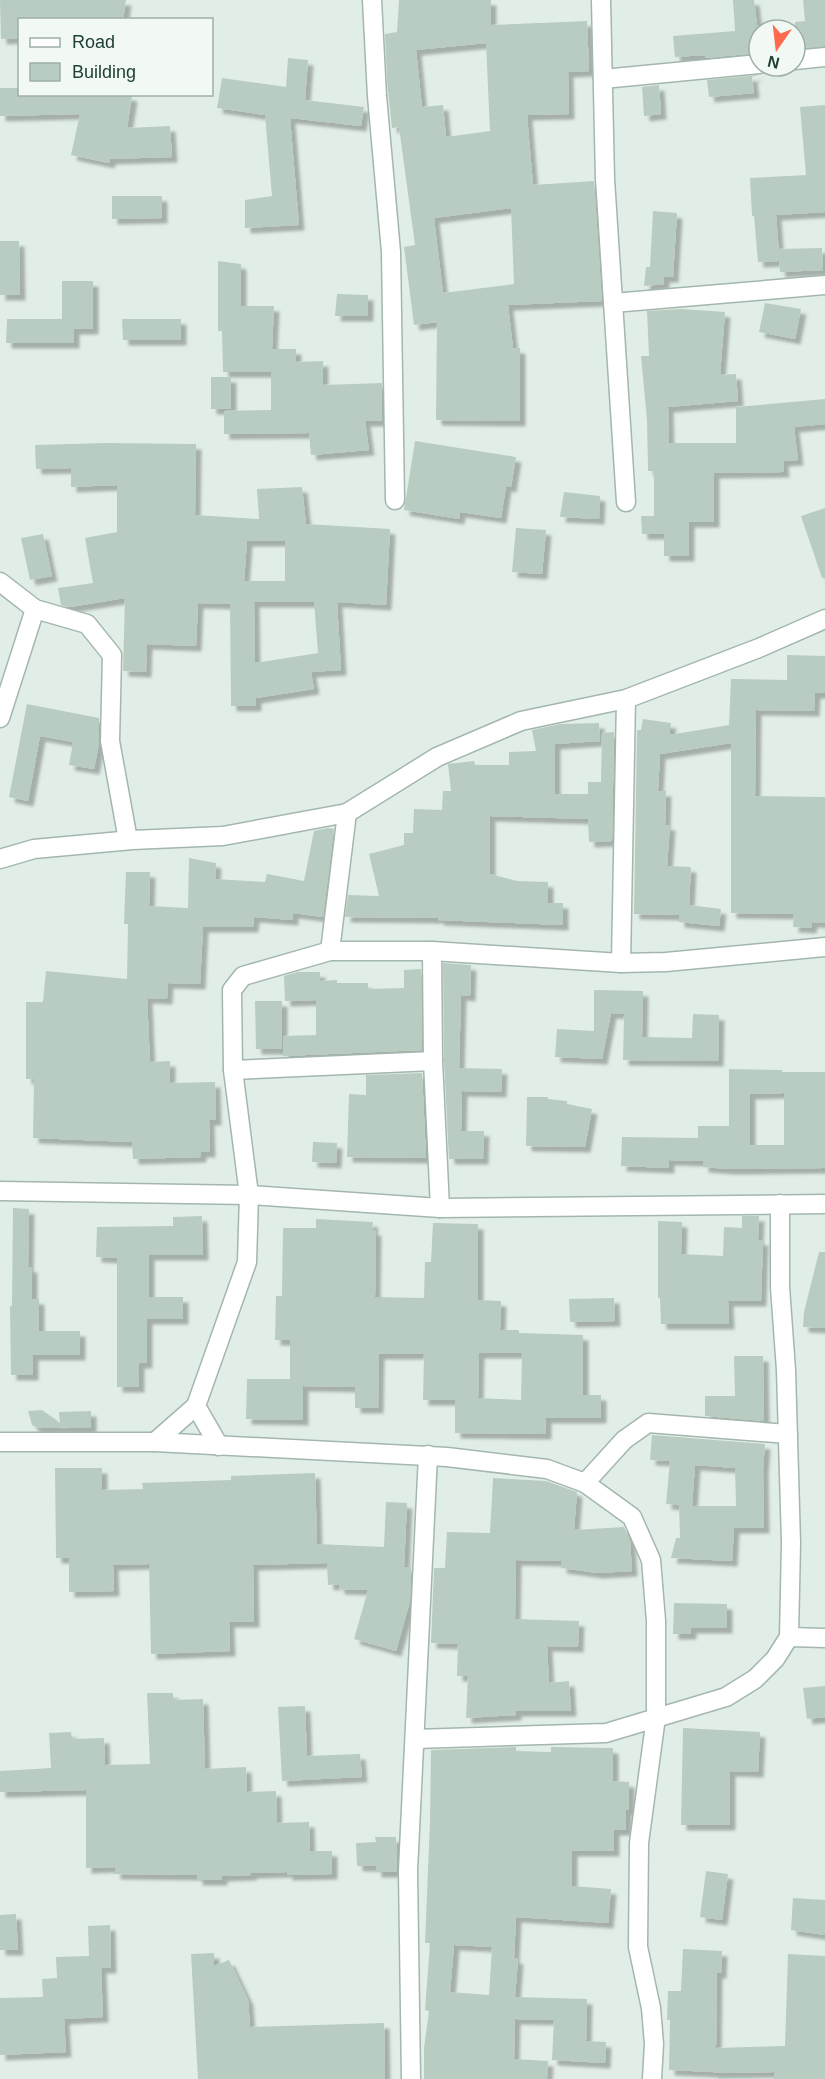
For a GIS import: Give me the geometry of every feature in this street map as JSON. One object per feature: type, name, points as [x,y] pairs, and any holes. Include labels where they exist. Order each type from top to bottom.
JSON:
[{"type":"street","points":[[372,0],[377,96],[391,252],[395,500]]},
{"type":"street","points":[[601,0],[605,179],[626,502]]},
{"type":"street","points":[[807,59],[825,57]]},
{"type":"street","points":[[603,80],[747,65]]},
{"type":"street","points":[[613,303],[825,285]]},
{"type":"street","points":[[0,582],[35,609],[87,624],[112,655],[110,741],[128,840]]},
{"type":"street","points":[[0,718],[35,609]]},
{"type":"street","points":[[0,859],[34,849],[128,840],[223,836],[347,813],[437,758],[521,721],[626,699],[759,648],[825,619]]},
{"type":"street","points":[[621,963],[626,699]]},
{"type":"street","points":[[330,951],[347,813]]},
{"type":"street","points":[[155,1442],[196,1406],[247,1263],[249,1196],[233,1070],[232,990],[243,976],[330,951],[432,951],[621,963],[666,962],[825,947]]},
{"type":"street","points":[[432,951],[433,1060],[440,1208]]},
{"type":"street","points":[[233,1070],[433,1060]]},
{"type":"street","points":[[0,1191],[249,1196],[440,1208],[825,1204]]},
{"type":"street","points":[[415,1739],[606,1733],[726,1697],[755,1679],[775,1659],[789,1637],[791,1543],[780,1287],[780,1204]]},
{"type":"street","points":[[196,1406],[219,1446]]},
{"type":"street","points":[[585,1483],[624,1440],[648,1423],[788,1434]]},
{"type":"street","points":[[0,1442],[155,1442],[428,1455],[547,1469],[585,1483],[632,1518],[651,1560],[656,1621],[657,1717],[639,1843],[638,1947],[651,2008],[654,2044],[652,2079]]},
{"type":"street","points":[[411,2079],[408,1871],[428,1455]]},
{"type":"street","points":[[789,1637],[825,1638]]},
{"type":"building","points":[[0,0],[126,0],[123,18],[18,18],[18,38],[1,39]]},
{"type":"building","points":[[399,0],[491,0],[491,25],[587,21],[589,71],[568,72],[569,114],[527,115],[533,185],[594,181],[602,301],[508,305],[513,348],[520,348],[520,421],[436,420],[437,322],[414,325],[404,247],[415,245],[399,127],[392,128],[387,81],[385,34],[397,32]],"holes":[[[486,43],[490,131],[446,137],[443,105],[422,107],[416,50]],[[511,208],[514,284],[443,293],[434,218]]]},
{"type":"building","points":[[733,0],[754,0],[756,18],[747,18],[747,54],[706,58],[705,55],[675,57],[673,36],[735,31]]},
{"type":"building","points":[[803,0],[825,0],[825,46],[807,48],[807,18],[805,18]]},
{"type":"building","points":[[288,58],[308,60],[305,100],[364,107],[361,126],[290,118],[299,225],[245,228],[245,200],[272,196],[265,115],[217,108],[222,78],[286,87]]},
{"type":"building","points":[[747,76],[752,78],[754,93],[709,97],[707,80]]},
{"type":"building","points":[[659,85],[661,114],[644,116],[642,87]]},
{"type":"building","points":[[0,88],[18,88],[18,96],[132,96],[127,128],[170,126],[172,157],[110,159],[109,163],[71,155],[80,114],[0,116]]},
{"type":"building","points":[[825,105],[825,212],[776,215],[779,249],[822,248],[823,270],[780,272],[779,261],[758,262],[750,178],[806,175],[800,107]]},
{"type":"building","points":[[112,196],[162,196],[162,218],[112,219]]},
{"type":"building","points":[[653,211],[677,213],[673,277],[664,277],[664,284],[644,286],[646,267],[650,267]]},
{"type":"building","points":[[0,241],[19,241],[20,295],[0,295]]},
{"type":"building","points":[[218,261],[241,264],[241,306],[274,306],[272,349],[296,349],[296,362],[323,361],[323,385],[382,383],[382,421],[365,421],[369,450],[311,455],[309,433],[224,434],[224,411],[271,410],[271,372],[223,372],[222,331],[218,331]]},
{"type":"building","points":[[62,281],[93,281],[93,329],[74,329],[74,343],[6,343],[7,319],[62,319]]},
{"type":"building","points":[[337,294],[368,295],[368,316],[335,316]]},
{"type":"building","points":[[765,303],[801,309],[795,339],[759,332]]},
{"type":"building","points":[[681,309],[725,312],[720,375],[736,374],[738,401],[668,407],[669,443],[736,443],[736,407],[825,399],[825,424],[794,427],[798,460],[783,461],[784,472],[714,473],[714,522],[689,522],[689,556],[664,556],[664,534],[642,534],[641,516],[654,516],[654,471],[648,471],[647,420],[641,356],[649,356],[647,311]]},
{"type":"building","points":[[122,319],[181,319],[181,340],[123,340]]},
{"type":"building","points":[[211,377],[231,377],[231,409],[211,409]]},
{"type":"building","points":[[415,441],[516,457],[511,487],[506,486],[501,518],[460,512],[459,519],[404,510]]},
{"type":"building","points":[[196,444],[195,515],[259,519],[257,489],[302,487],[306,524],[390,529],[386,605],[337,602],[341,670],[311,672],[314,689],[256,698],[256,706],[231,706],[230,604],[198,603],[196,646],[147,644],[146,672],[123,671],[125,598],[70,607],[61,605],[58,588],[93,583],[85,538],[117,532],[117,485],[71,487],[71,468],[36,469],[35,445]],"holes":[[[247,541],[285,541],[285,581],[244,581]],[[254,602],[314,602],[318,653],[255,663]]]},
{"type":"building","points":[[564,492],[600,496],[599,519],[560,517]]},
{"type":"building","points":[[825,508],[825,578],[822,578],[801,516]]},
{"type":"building","points":[[516,528],[546,530],[542,574],[512,572]]},
{"type":"building","points":[[43,534],[52,576],[30,580],[21,538]]},
{"type":"building","points":[[787,655],[825,656],[825,693],[815,693],[814,711],[756,710],[755,796],[825,797],[825,923],[812,922],[811,928],[793,927],[794,914],[731,913],[731,743],[660,754],[658,791],[666,791],[665,825],[670,825],[667,866],[691,867],[689,905],[721,909],[719,926],[679,922],[679,915],[634,914],[637,730],[641,730],[643,719],[671,723],[669,735],[729,725],[731,679],[787,680]]},
{"type":"building","points":[[27,704],[99,718],[99,744],[94,769],[69,765],[73,742],[40,736],[28,801],[9,797]]},
{"type":"building","points":[[599,723],[600,741],[555,744],[555,794],[588,794],[588,782],[601,782],[602,733],[614,732],[612,841],[589,842],[588,819],[490,816],[490,874],[517,881],[548,882],[548,903],[563,903],[563,925],[438,920],[439,918],[345,917],[348,895],[379,896],[369,854],[404,845],[404,833],[413,833],[414,809],[442,810],[443,791],[451,791],[448,764],[474,761],[475,765],[509,765],[509,752],[536,751],[532,730],[561,724]]},
{"type":"building","points":[[334,829],[323,917],[293,913],[293,920],[254,917],[253,927],[203,927],[200,984],[168,983],[167,999],[147,998],[150,1062],[170,1061],[170,1083],[215,1082],[216,1120],[209,1120],[210,1152],[201,1152],[201,1157],[133,1159],[132,1142],[33,1138],[34,1079],[26,1079],[26,1002],[43,1002],[46,971],[127,979],[128,924],[124,924],[126,872],[150,872],[149,906],[188,908],[189,858],[216,863],[215,879],[265,882],[267,874],[304,881],[314,831]]},
{"type":"building","points":[[443,963],[471,965],[470,996],[461,995],[459,1068],[502,1069],[501,1092],[462,1091],[461,1131],[484,1131],[483,1159],[449,1159],[444,1061]]},
{"type":"building","points":[[421,969],[422,1050],[283,1056],[283,1036],[316,1035],[316,1000],[285,1001],[284,976],[298,972],[320,972],[320,981],[368,983],[368,989],[404,988],[404,970]]},
{"type":"building","points":[[594,990],[643,991],[642,1037],[692,1038],[693,1014],[719,1015],[718,1061],[623,1060],[624,1014],[611,1013],[602,1059],[555,1057],[557,1029],[594,1031]]},
{"type":"building","points":[[255,1001],[282,1001],[282,1049],[256,1049]]},
{"type":"building","points":[[729,1069],[825,1072],[825,1168],[729,1169],[703,1167],[703,1161],[669,1160],[669,1168],[621,1166],[622,1137],[698,1138],[698,1126],[729,1126]],"holes":[[[784,1093],[784,1145],[750,1145],[750,1094]]]},
{"type":"building","points":[[422,1073],[426,1158],[347,1157],[349,1094],[366,1095],[366,1075]]},
{"type":"building","points":[[527,1097],[548,1097],[548,1099],[567,1101],[567,1104],[592,1109],[585,1147],[526,1146]]},
{"type":"building","points":[[313,1142],[337,1143],[336,1163],[312,1162]]},
{"type":"building","points":[[13,1208],[29,1209],[28,1267],[32,1267],[32,1299],[39,1299],[39,1331],[80,1331],[80,1355],[33,1355],[33,1375],[11,1375],[10,1306],[12,1306]]},
{"type":"building","points":[[202,1216],[203,1255],[149,1255],[149,1297],[183,1297],[183,1319],[147,1319],[147,1363],[139,1363],[139,1387],[117,1387],[117,1258],[96,1257],[97,1227],[173,1226],[173,1217]]},
{"type":"building","points":[[742,1216],[759,1216],[758,1240],[763,1240],[761,1301],[728,1301],[729,1324],[661,1324],[660,1298],[658,1298],[658,1221],[682,1222],[681,1254],[723,1256],[724,1227],[742,1228]]},
{"type":"building","points":[[316,1219],[373,1222],[372,1230],[376,1230],[375,1297],[424,1298],[425,1262],[431,1262],[433,1223],[478,1224],[478,1300],[501,1301],[500,1330],[519,1330],[519,1333],[583,1335],[583,1395],[601,1395],[601,1418],[546,1418],[546,1434],[455,1433],[455,1400],[423,1400],[424,1354],[379,1354],[378,1408],[355,1408],[355,1387],[303,1386],[303,1420],[246,1419],[247,1379],[290,1379],[290,1340],[275,1340],[276,1296],[282,1296],[283,1228],[316,1228]],"holes":[[[479,1353],[522,1353],[521,1400],[478,1398]]]},
{"type":"building","points":[[819,1252],[825,1252],[825,1328],[803,1327],[804,1312]]},
{"type":"building","points":[[614,1298],[615,1321],[570,1322],[569,1299]]},
{"type":"building","points":[[734,1356],[763,1356],[764,1421],[705,1416],[705,1396],[735,1396]]},
{"type":"building","points":[[42,1410],[60,1423],[59,1412],[91,1411],[91,1428],[37,1428],[32,1425],[28,1411]]},
{"type":"building","points":[[652,1435],[765,1444],[764,1528],[734,1528],[732,1561],[671,1558],[676,1538],[680,1538],[679,1506],[689,1506],[666,1504],[670,1461],[650,1460]],"holes":[[[695,1465],[735,1468],[736,1506],[692,1506]]]},
{"type":"building","points":[[55,1468],[102,1468],[102,1490],[143,1489],[142,1483],[231,1480],[231,1476],[315,1473],[317,1544],[384,1547],[386,1502],[407,1503],[404,1567],[411,1567],[410,1601],[396,1651],[354,1639],[368,1590],[339,1589],[339,1584],[328,1585],[327,1563],[253,1565],[254,1622],[229,1622],[230,1651],[151,1654],[149,1564],[113,1565],[114,1591],[69,1592],[69,1558],[56,1558]]},
{"type":"building","points":[[493,1478],[546,1481],[577,1492],[574,1530],[624,1527],[630,1541],[632,1571],[598,1573],[561,1568],[562,1561],[516,1560],[515,1619],[579,1621],[578,1647],[547,1646],[549,1683],[569,1681],[571,1711],[516,1711],[516,1715],[466,1718],[468,1676],[457,1676],[458,1644],[431,1643],[434,1568],[445,1568],[447,1532],[490,1533]]},
{"type":"building","points":[[674,1603],[727,1604],[727,1628],[691,1628],[691,1634],[673,1634]]},
{"type":"building","points":[[825,1686],[825,1717],[807,1719],[803,1688]]},
{"type":"building","points":[[147,1693],[173,1693],[173,1700],[203,1699],[205,1769],[246,1767],[247,1792],[276,1791],[277,1823],[309,1822],[310,1851],[332,1851],[332,1874],[251,1873],[251,1875],[222,1876],[222,1880],[197,1880],[197,1875],[115,1874],[115,1867],[86,1868],[86,1790],[0,1792],[0,1771],[51,1768],[49,1733],[71,1732],[72,1739],[104,1738],[105,1765],[150,1764]]},
{"type":"building","points":[[305,1706],[307,1756],[360,1754],[362,1777],[282,1781],[278,1707]]},
{"type":"building","points":[[683,1728],[760,1732],[758,1772],[730,1771],[730,1825],[681,1825]]},
{"type":"building","points":[[516,1747],[516,1751],[551,1752],[551,1747],[613,1748],[613,1781],[629,1782],[626,1830],[614,1830],[614,1851],[572,1851],[572,1886],[611,1889],[608,1923],[516,1917],[514,1958],[518,1959],[515,1997],[587,1999],[586,2041],[606,2042],[605,2063],[552,2060],[554,2020],[515,2019],[514,2059],[548,2061],[547,2079],[424,2079],[424,2048],[429,2011],[425,2010],[430,1943],[425,1943],[431,1750]],"holes":[[[454,1945],[492,1947],[489,1995],[450,1992]]]},
{"type":"building","points":[[375,1837],[396,1837],[397,1872],[376,1872],[376,1866],[357,1866],[356,1843],[376,1842]]},
{"type":"building","points":[[706,1871],[728,1874],[722,1920],[700,1917]]},
{"type":"building","points":[[793,1898],[825,1900],[825,1935],[791,1930]]},
{"type":"building","points":[[16,1914],[18,1950],[0,1950],[0,1915]]},
{"type":"building","points":[[110,1925],[111,1968],[101,1968],[103,2017],[64,2019],[66,2052],[0,2055],[0,1998],[43,1997],[42,1979],[57,1978],[56,1957],[89,1956],[88,1926]]},
{"type":"building","points":[[683,1949],[722,1951],[721,1973],[717,1973],[716,2048],[785,2046],[788,1954],[825,1956],[825,2079],[774,2079],[774,2072],[713,2073],[669,2070],[668,1991],[681,1991]]},
{"type":"building","points":[[214,1953],[214,1966],[229,1960],[248,2000],[250,2027],[384,2023],[385,2079],[198,2079],[191,1954]]}]
